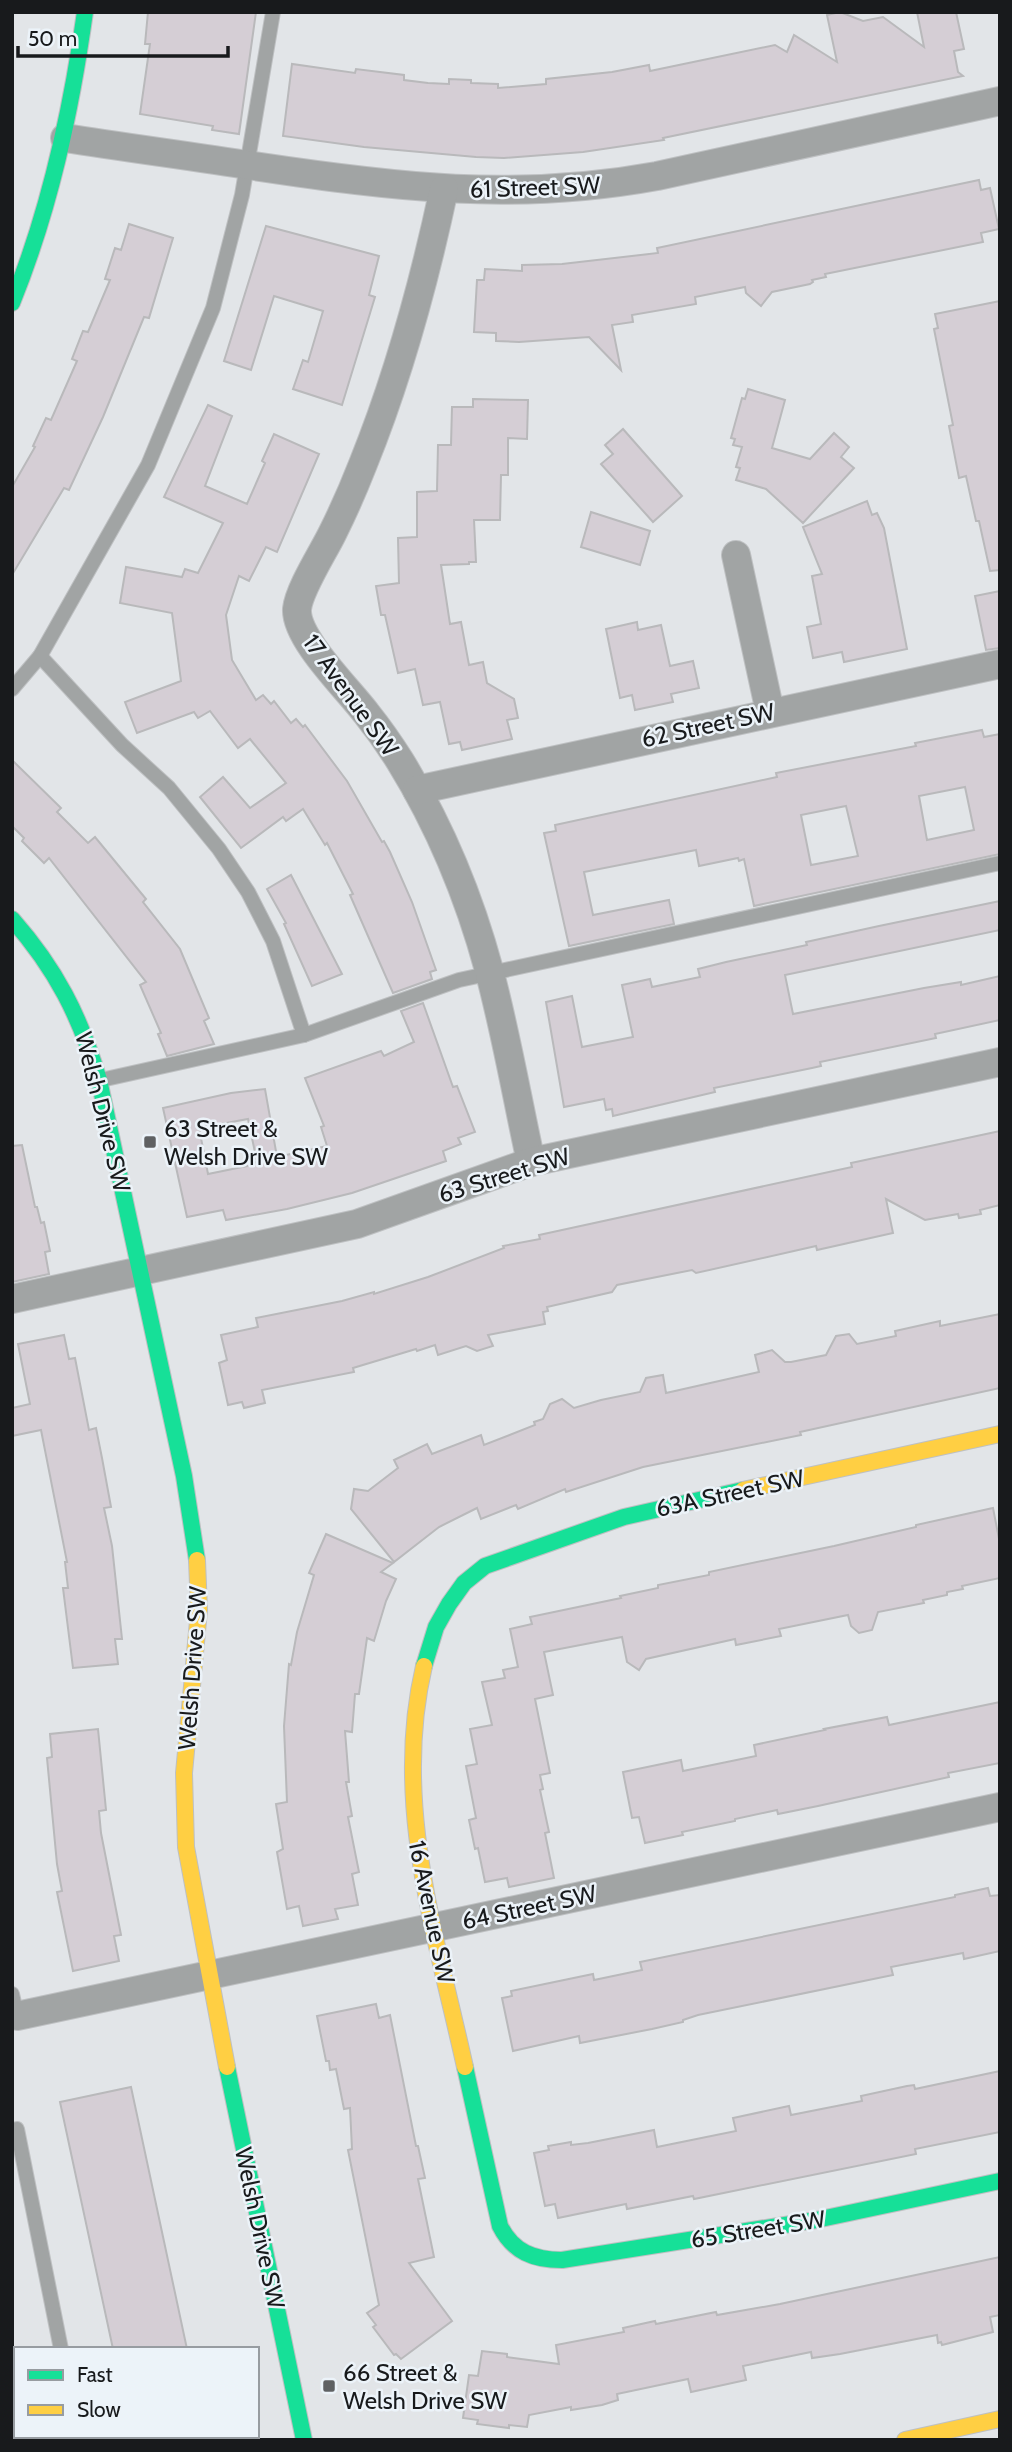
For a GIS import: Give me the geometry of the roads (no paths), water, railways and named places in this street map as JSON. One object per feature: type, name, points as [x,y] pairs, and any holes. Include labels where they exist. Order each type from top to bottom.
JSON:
[{"type":"street","points":[[12,303],[35,241],[65,138],[85,12]]},
{"type":"street","name":"61 Street SW","points":[[65,138],[368,183],[444,189],[561,189],[612,184],[1000,101]]},
{"type":"street","name":"17 Avenue SW","points":[[444,189],[425,276],[404,351],[363,463],[334,530],[304,587],[297,609],[298,621],[306,638],[369,716],[417,790],[446,848],[474,920],[490,973],[531,1162]]},
{"type":"street","points":[[736,555],[770,712]]},
{"type":"street","name":"62 Street SW","points":[[417,790],[1000,664]]},
{"type":"street","name":"Welsh Drive SW","points":[[12,919],[46,959],[70,998],[87,1037],[99,1080],[186,1487],[198,1567],[199,1611],[184,1773],[186,1847],[209,1976],[304,2440]]},
{"type":"street","name":"63 Street SW","points":[[12,1299],[357,1224],[531,1162],[1000,1062]]},
{"type":"street","name":"63A Street SW","points":[[468,1577],[498,1560],[624,1517],[1000,1434]]},
{"type":"street","name":"16 Avenue SW","points":[[468,1577],[456,1590],[432,1637],[420,1675],[411,1724],[409,1763],[414,1827],[434,1927],[500,2226],[509,2243],[516,2249]]},
{"type":"street","name":"64 Street SW","points":[[14,2009],[209,1976],[1000,1807]]},
{"type":"street","name":"65 Street SW","points":[[516,2249],[536,2259],[562,2260],[817,2220],[1000,2181]]},
{"type":"street","points":[[905,2440],[1000,2419]]},
{"type":"lane","points":[[12,689],[40,656],[148,465],[213,307],[248,165],[273,12]]},
{"type":"lane","points":[[40,656],[122,745],[169,788],[219,849],[248,892],[272,941],[304,1035]]},
{"type":"lane","points":[[99,1080],[304,1035],[459,979],[1000,863]]},
{"type":"lane","points":[[12,2130],[16,2129],[61,2347]]},
{"type":"place","name":"63 Street & Welsh Drive SW","points":[[150,1142]]},
{"type":"place","name":"66 Street & Welsh Drive SW","points":[[329,2386]]}]
